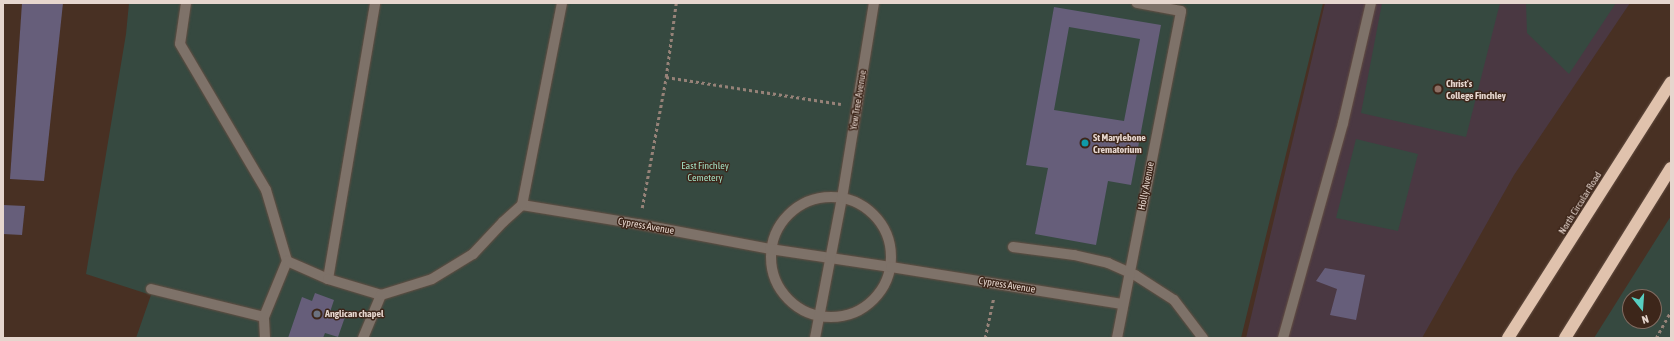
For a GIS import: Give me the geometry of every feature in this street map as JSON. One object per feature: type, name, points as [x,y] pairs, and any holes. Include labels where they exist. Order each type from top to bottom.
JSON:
[{"type":"highway","name":"North Circular Road","points":[[1508,338],[1671,82]]},
{"type":"highway","points":[[1565,338],[1671,168]]},
{"type":"lane","points":[[186,3],[180,44],[266,190],[287,261],[264,317],[265,338]]},
{"type":"lane","points":[[328,279],[375,3]]},
{"type":"lane","points":[[287,261],[328,279],[381,296],[432,279],[473,254],[503,222],[522,205],[562,3]]},
{"type":"lane","name":"Yew Tree Avenue","points":[[820,317],[842,198],[874,3]]},
{"type":"lane","name":"Holly Avenue","points":[[1117,338],[1122,304],[1180,11],[1137,3]]},
{"type":"lane","points":[[1283,338],[1343,123],[1371,3]]},
{"type":"lane","points":[[822,197],[842,198],[860,204],[874,215],[882,225],[890,248],[891,267],[884,285],[873,300],[857,312],[839,317],[820,317],[802,311],[788,300],[777,285],[771,268],[770,250],[776,230],[788,215],[804,203],[822,197]]},
{"type":"lane","name":"Cypress Avenue","points":[[522,205],[638,224],[770,250],[891,267],[1122,304]]},
{"type":"lane","points":[[1013,247],[1074,255],[1108,263],[1135,275],[1174,300],[1203,338]]},
{"type":"lane","points":[[151,289],[264,317]]},
{"type":"lane","points":[[363,338],[381,296]]},
{"type":"lane","points":[[815,338],[820,317]]},
{"type":"path","points":[[638,224],[666,77],[676,3]]},
{"type":"path","points":[[666,77],[857,107]]},
{"type":"path","points":[[985,338],[996,284]]},
{"type":"path","points":[[1656,338],[1671,311]]},
{"type":"shaded area","name":"Christ's College Finchley","points":[[1325,3],[1630,3],[1514,175],[1422,338],[1246,338]]},
{"type":"green space","name":"East Finchley Cemetery","points":[[129,3],[1323,3],[1241,338],[136,338],[151,295],[86,274],[126,34]]},
{"type":"green space","points":[[1382,3],[1500,3],[1466,137],[1361,113]]},
{"type":"green space","points":[[1526,3],[1616,3],[1569,74],[1527,33]]},
{"type":"green space","points":[[1356,139],[1418,154],[1398,231],[1336,218]]},
{"type":"green space","points":[[1671,216],[1671,338],[1594,338],[1622,294],[1622,329],[1662,329],[1662,289],[1625,289]]},
{"type":"building","points":[[22,3],[63,3],[44,181],[10,179]]},
{"type":"building","name":"St Marylebone Crematorium","points":[[1054,7],[1161,25],[1131,185],[1108,181],[1096,245],[1035,234],[1048,168],[1026,165]],"holes":[[[1069,27],[1140,39],[1124,121],[1054,110]]]},
{"type":"building","points":[[3,205],[25,206],[22,235],[3,234]]},
{"type":"building","points":[[1325,268],[1365,275],[1356,320],[1330,315],[1337,289],[1316,281]]},
{"type":"building","name":"Anglican chapel","points":[[315,293],[334,300],[330,312],[345,317],[338,337],[325,333],[323,338],[288,338],[302,297],[312,301]]},
{"type":"place","name":"Christ's College Finchley","points":[[1438,89]]},
{"type":"place","name":"St Marylebone Crematorium","points":[[1085,143]]},
{"type":"place","name":"Anglican chapel","points":[[317,314]]}]
